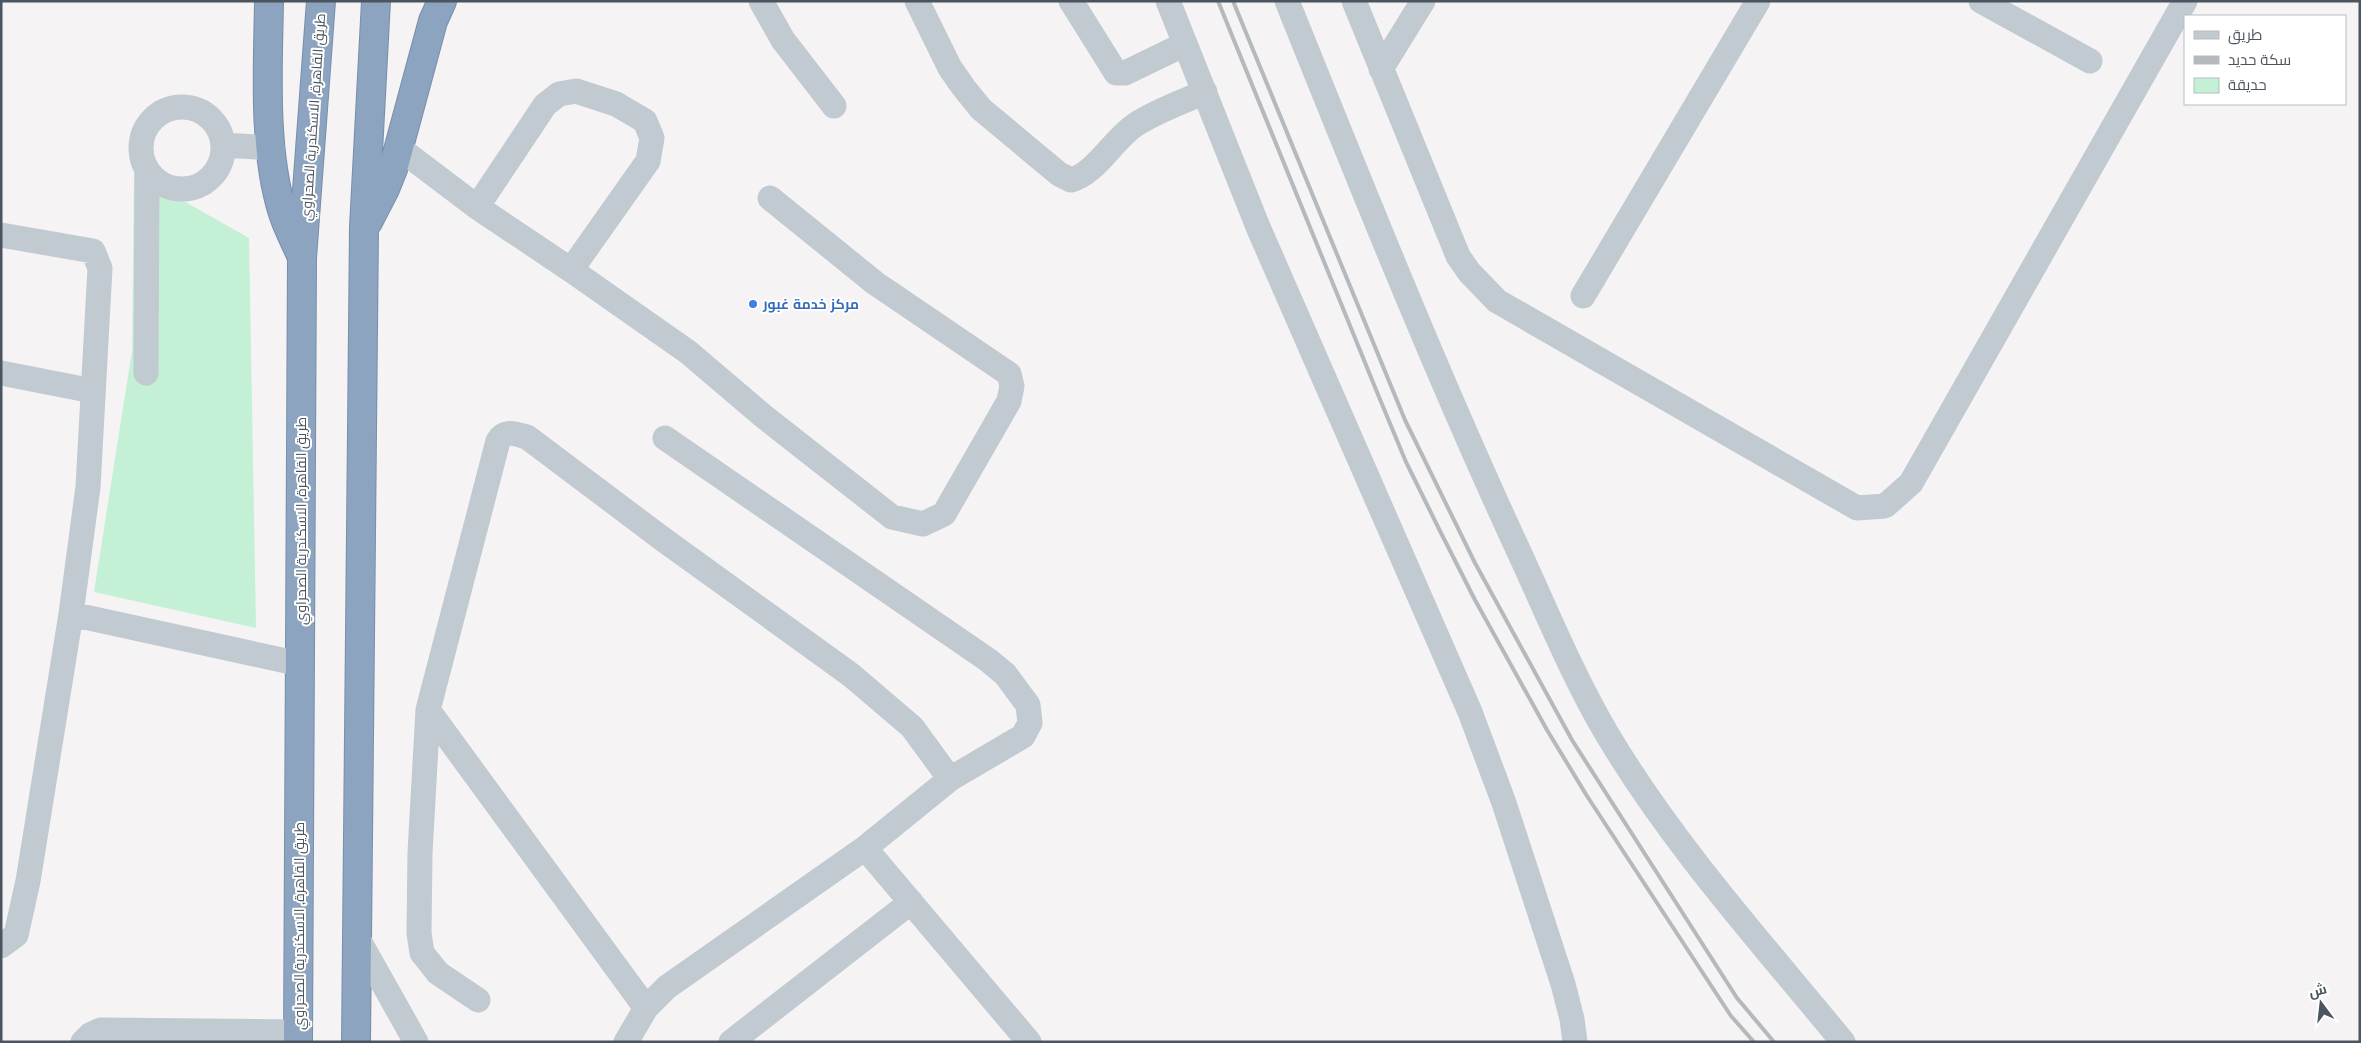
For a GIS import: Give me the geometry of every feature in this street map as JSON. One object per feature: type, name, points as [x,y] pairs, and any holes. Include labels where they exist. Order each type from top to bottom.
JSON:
[{"type":"highway","points":[[269,1],[268,115],[272,148],[282,210],[302,258]]},
{"type":"highway","name":"طريق القاهرة, الاسكندرية الصحراوي","points":[[298,1037],[302,258],[321,1]]},
{"type":"highway","points":[[356,1042],[364,227],[376,1]]},
{"type":"highway","points":[[364,227],[386,189],[400,148],[433,21],[442,1]]},
{"type":"street","points":[[761,1],[783,40],[834,106]]},
{"type":"street","points":[[917,1],[950,68],[981,109],[1058,174],[1070,180],[1080,178],[1087,172],[1116,140],[1134,125],[1205,92]]},
{"type":"street","points":[[1071,1],[1116,73],[1125,73],[1185,44]]},
{"type":"street","points":[[1168,1],[1258,227],[1470,712],[1507,812],[1554,956],[1572,1019],[1574,1042]]},
{"type":"street","points":[[1287,1],[1390,259],[1462,429],[1574,670],[1605,732],[1660,815],[1843,1042]]},
{"type":"street","points":[[1354,1],[1458,256],[1469,272],[1497,301],[1857,508],[1885,506],[1911,483],[2185,1]]},
{"type":"street","points":[[1381,69],[1423,1]]},
{"type":"street","points":[[1582,296],[1758,1]]},
{"type":"street","points":[[1981,1],[2090,61]]},
{"type":"street","points":[[477,207],[545,104],[559,94],[576,92],[616,104],[645,121],[652,138],[648,161],[571,270]]},
{"type":"street","points":[[146,374],[147,171],[140,150],[144,129],[159,112],[180,106],[201,110],[217,125],[224,145],[220,167],[205,183],[184,190],[163,185],[147,171]]},
{"type":"street","points":[[224,145],[272,148]]},
{"type":"street","points":[[400,148],[477,207],[688,352],[762,415],[892,517],[923,524],[944,514],[1009,402],[1012,386],[1009,374],[875,283],[770,198]]},
{"type":"street","points":[[1,235],[93,251],[97,256],[100,268],[88,487],[70,614],[28,881],[16,935],[1,946]]},
{"type":"street","points":[[1,373],[93,391]]},
{"type":"street","points":[[478,1000],[438,973],[422,953],[419,933],[420,853],[428,710],[498,441],[501,436],[508,432],[527,437],[664,540],[851,675],[912,728],[950,779]]},
{"type":"street","points":[[626,1042],[646,1008],[667,987],[865,848],[950,779],[1023,736],[1030,724],[1028,705],[1005,674],[988,660],[665,438]]},
{"type":"street","points":[[70,614],[300,664]]},
{"type":"street","points":[[428,710],[646,1008]]},
{"type":"street","points":[[865,848],[1029,1042]]},
{"type":"street","points":[[731,1042],[911,902]]},
{"type":"street","points":[[357,937],[416,1042]]},
{"type":"street","points":[[91,1038],[101,1030],[194,1037],[298,1037]]},
{"type":"green space","points":[[134,173],[249,238],[256,628],[94,592],[132,351]]},
{"type":"railway","points":[[1218,1],[1406,462],[1475,600],[1547,730],[1587,796],[1731,1016],[1754,1042]]},
{"type":"railway","points":[[1233,1],[1405,420],[1475,563],[1572,740],[1737,998],[1774,1042]]},
{"type":"place","name":"مركز خدمة غبور","points":[[753,304]]}]
